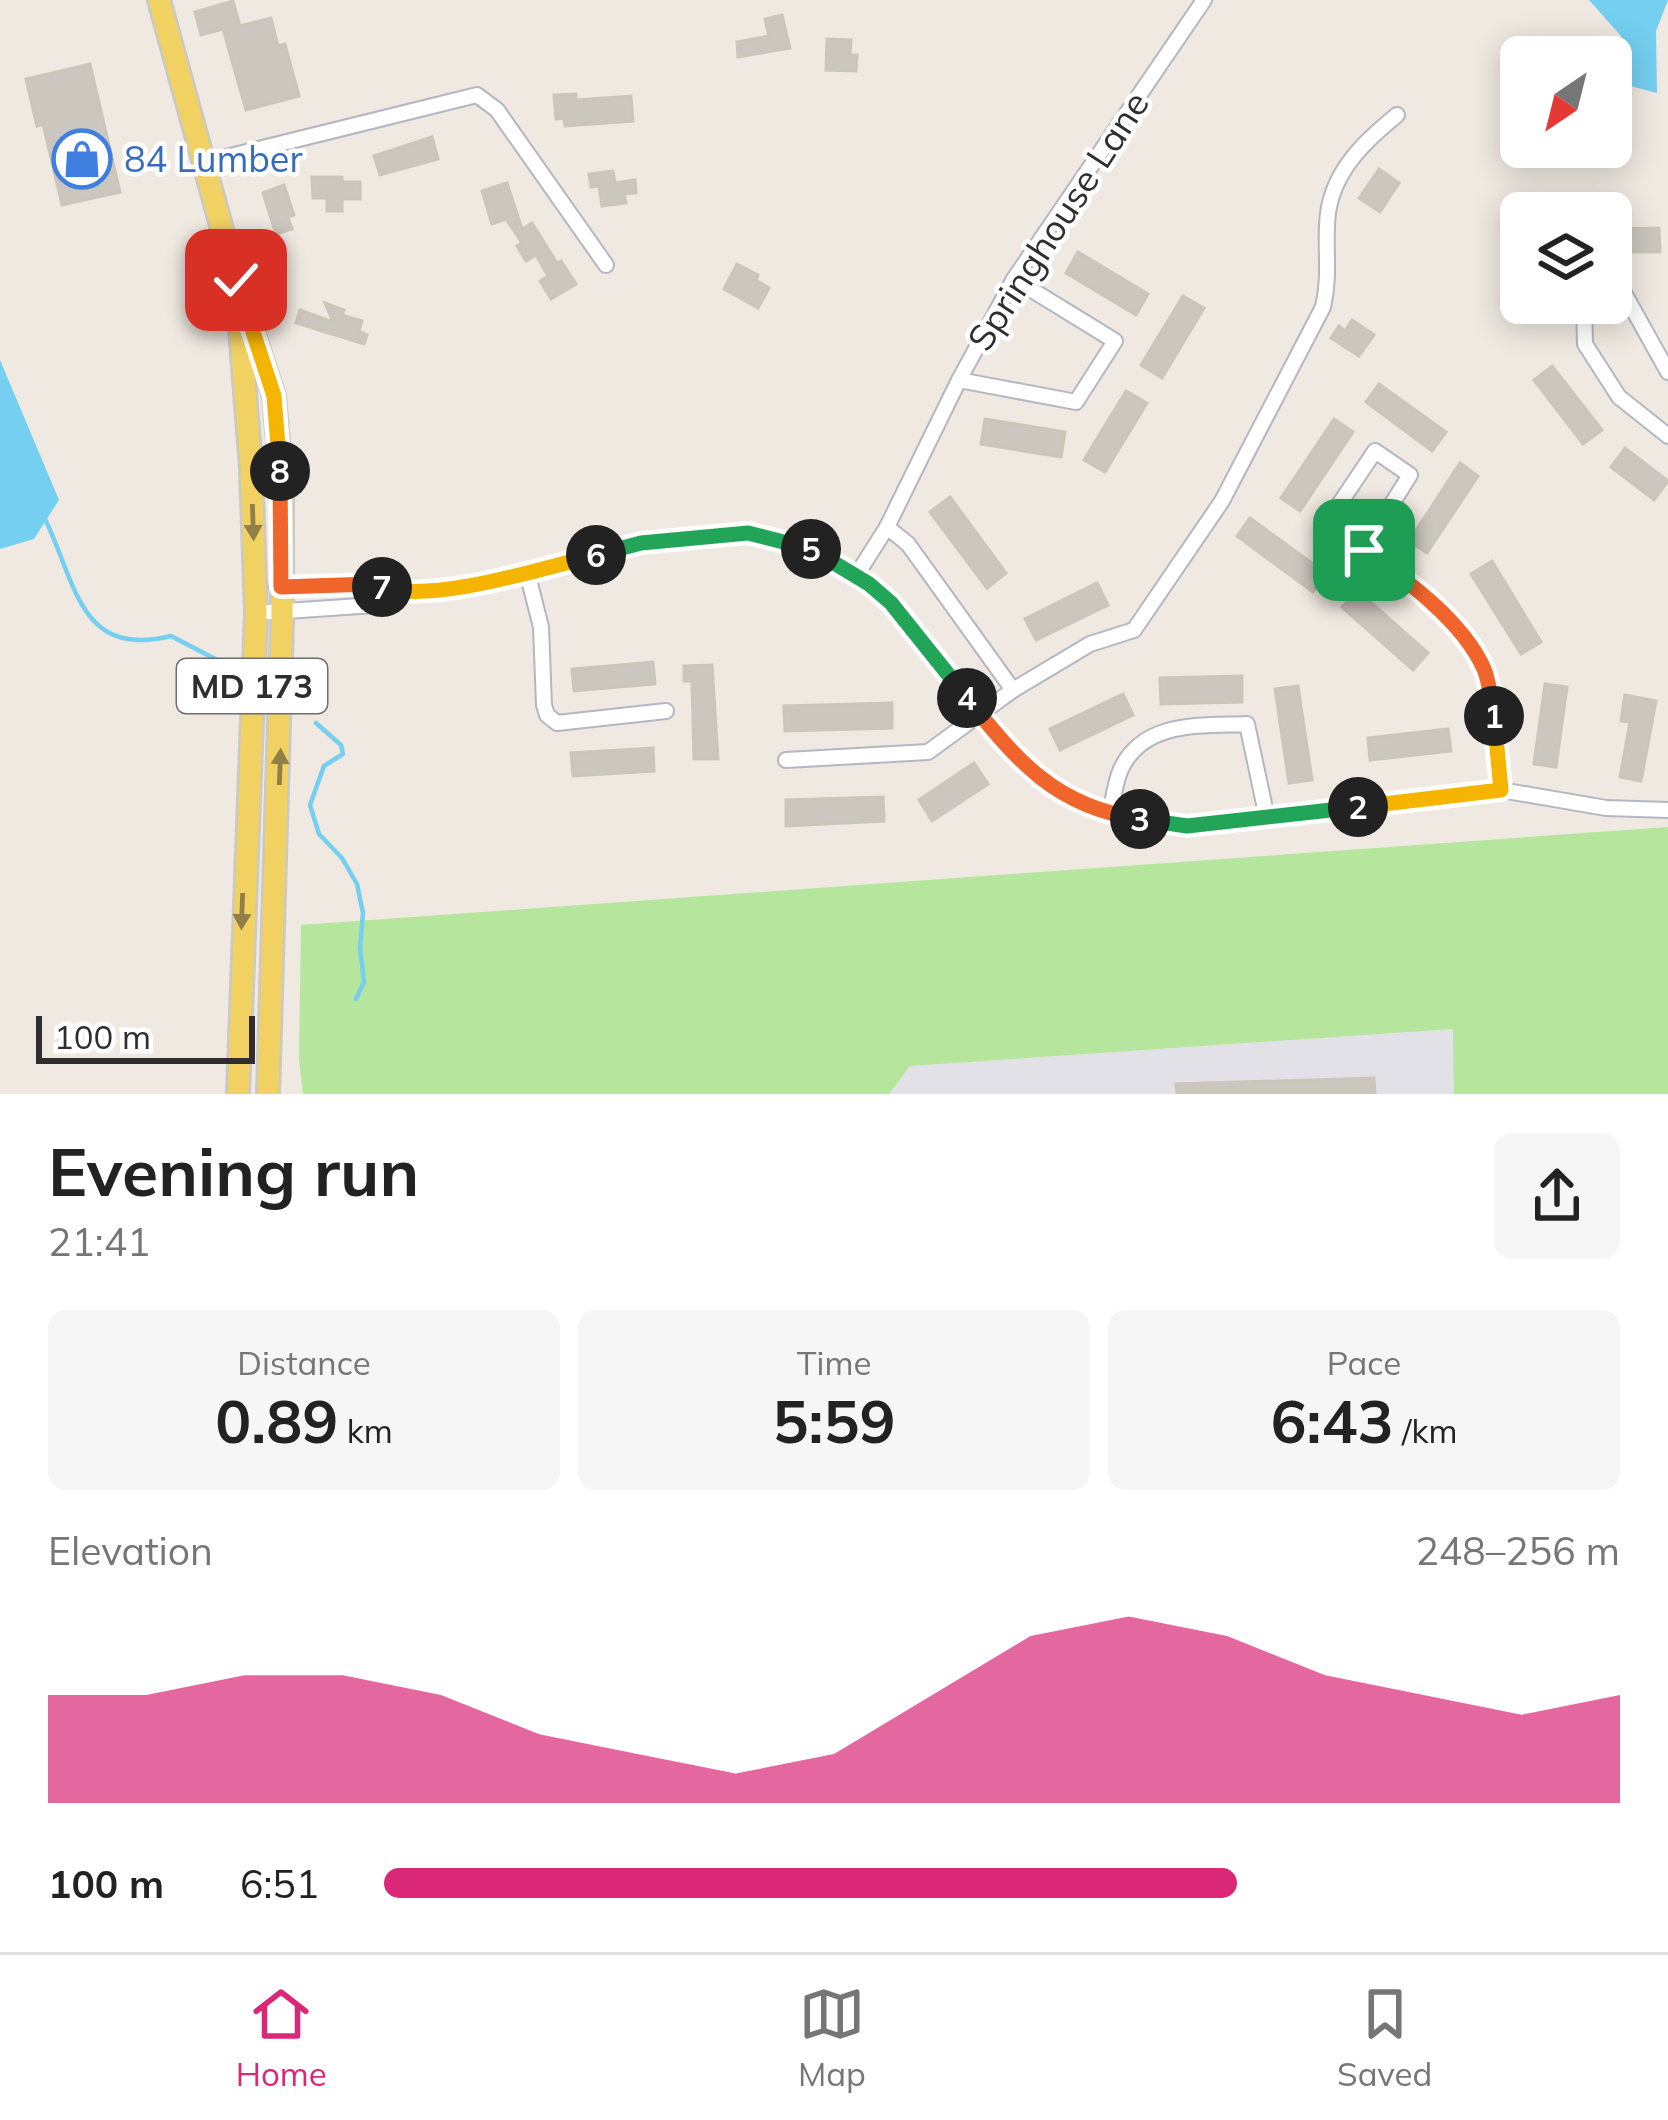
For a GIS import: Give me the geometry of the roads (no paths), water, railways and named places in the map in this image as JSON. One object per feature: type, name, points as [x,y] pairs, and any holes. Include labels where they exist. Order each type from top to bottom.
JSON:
[{"type":"main road","name":"MD 173","points":[[160,0],[236,280],[274,396],[282,487],[282,614],[268,1094]]},
{"type":"main road","name":"MD 173","points":[[236,280],[251,468],[256,614],[238,1094]]},
{"type":"street","name":"Springhouse Lane","points":[[856,576],[887,527],[1013,279],[1204,0]]},
{"type":"street","points":[[206,162],[477,95],[497,110],[606,266]]},
{"type":"street","points":[[786,760],[928,752],[1013,690],[1090,644],[1134,630],[1222,501],[1323,307],[1330,277],[1328,213],[1340,176],[1367,139],[1397,116]]},
{"type":"street","points":[[959,380],[1076,402],[1115,341],[1013,279]]},
{"type":"street","points":[[1632,307],[1668,372]]},
{"type":"street","points":[[1586,324],[1586,344],[1619,397],[1668,436]]},
{"type":"street","points":[[1364,550],[1409,475],[1375,451],[1326,524],[1401,576],[1446,617],[1484,669],[1494,713],[1501,790]]},
{"type":"street","points":[[887,527],[908,544],[1013,690]]},
{"type":"street","points":[[256,614],[375,605],[402,594],[526,572],[641,543],[748,533],[812,549],[891,603],[1028,771],[1110,815],[1187,826],[1501,790],[1606,808],[1668,810]]},
{"type":"street","points":[[526,572],[542,627],[544,706],[551,720],[666,711]]},
{"type":"street","points":[[255,588],[371,584],[402,594]]},
{"type":"street","points":[[1110,815],[1119,771],[1130,753],[1169,727],[1247,724],[1267,818]]},
{"type":"water","points":[[1589,0],[1668,0],[1656,31],[1657,93],[1632,86],[1632,36],[1621,36]]},
{"type":"water","points":[[0,360],[59,500],[34,539],[0,549]]},
{"type":"waterway","points":[[45,519],[74,590],[99,626],[117,636],[140,640],[171,636],[223,663]]},
{"type":"waterway","points":[[316,723],[341,745],[343,754],[324,766],[310,805],[319,834],[342,858],[357,884],[363,913],[364,982],[356,999]]},
{"type":"place","name":"84 Lumber","points":[[82,159]]}]
